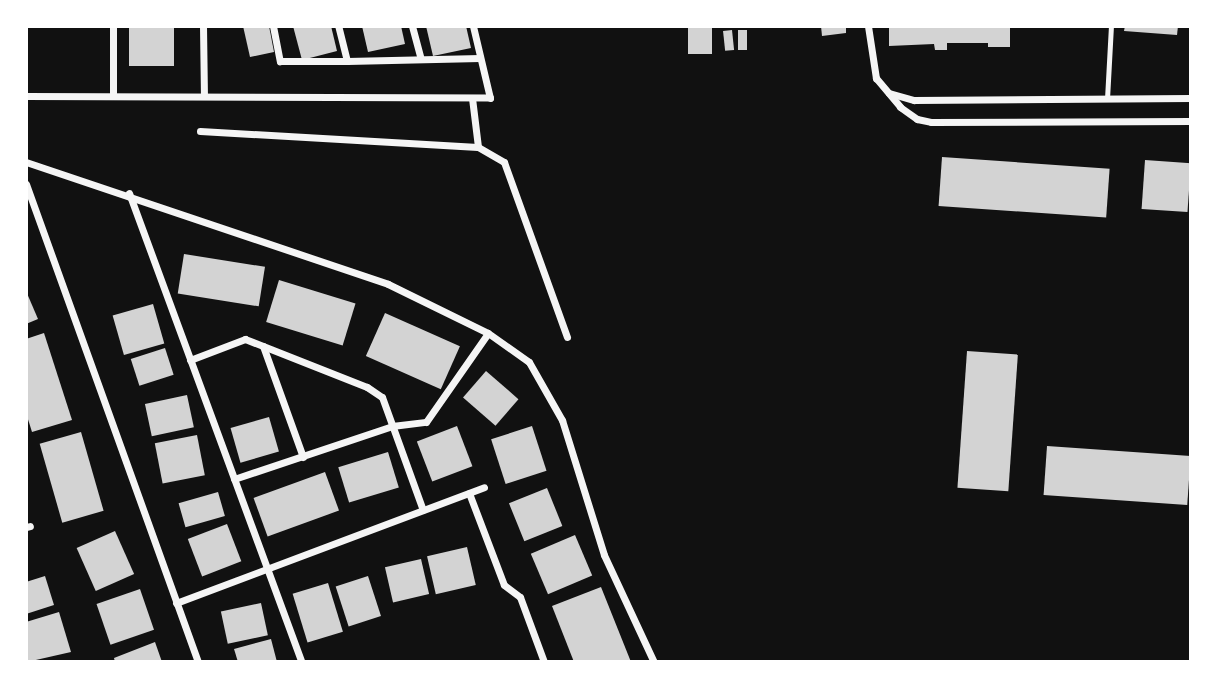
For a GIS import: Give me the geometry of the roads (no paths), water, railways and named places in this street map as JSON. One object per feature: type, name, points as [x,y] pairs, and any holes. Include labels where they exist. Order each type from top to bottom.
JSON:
[{"type":"street","points":[[113,26],[113,95]]},
{"type":"street","points":[[203,26],[204,95]]},
{"type":"street","points":[[273,26],[280,61],[480,58]]},
{"type":"street","points":[[338,26],[347,61]]},
{"type":"street","points":[[412,26],[421,59]]},
{"type":"street","points":[[26,96],[490,98],[473,26]]},
{"type":"street","points":[[868,26],[876,78],[909,113],[931,122],[1191,121]]},
{"type":"street","points":[[888,93],[914,100],[1191,98]]},
{"type":"street","points":[[472,98],[478,147]]},
{"type":"street","points":[[200,131],[478,147],[504,162],[567,337]]},
{"type":"street","points":[[26,162],[129,193],[388,284],[488,333],[529,362],[562,420],[604,555],[654,662]]},
{"type":"street","points":[[26,184],[198,662]]},
{"type":"street","points":[[129,193],[302,662]]},
{"type":"street","points":[[234,479],[392,426],[426,422],[488,333]]},
{"type":"street","points":[[190,360],[245,339],[367,387],[382,397],[423,510]]},
{"type":"street","points":[[263,346],[303,457]]},
{"type":"street","points":[[176,603],[484,487]]},
{"type":"street","points":[[468,493],[504,584],[520,597],[544,662]]},
{"type":"lane","points":[[1107,99],[1111,26]]}]
